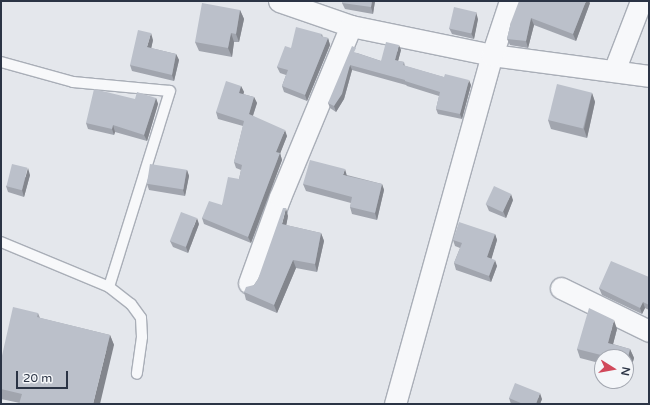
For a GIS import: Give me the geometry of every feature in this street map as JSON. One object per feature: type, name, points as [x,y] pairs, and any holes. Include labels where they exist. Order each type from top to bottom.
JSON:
[{"type":"street","points":[[279,1],[351,26],[492,55],[649,76]]},
{"type":"street","points":[[395,404],[492,55],[510,1]]},
{"type":"street","points":[[614,71],[641,1]]},
{"type":"street","points":[[248,283],[280,197],[351,26]]},
{"type":"street","points":[[561,288],[649,331]]},
{"type":"lane","points":[[1,62],[73,82],[170,92],[109,287]]},
{"type":"lane","points":[[1,242],[109,287],[131,304],[141,318],[142,337],[137,374]]},
{"type":"building","points":[[343,1],[372,1],[371,7],[342,3]]},
{"type":"building","points":[[519,1],[586,1],[573,34],[531,18],[526,41],[507,39],[511,22]]},
{"type":"building","points":[[202,3],[240,10],[236,34],[231,33],[228,48],[195,42]]},
{"type":"building","points":[[454,7],[476,12],[471,34],[449,28]]},
{"type":"building","points":[[296,27],[322,34],[321,36],[328,38],[305,95],[282,86],[288,70],[277,67],[285,46],[291,48]]},
{"type":"building","points":[[138,30],[151,33],[147,47],[176,54],[172,75],[130,65]]},
{"type":"building","points":[[386,42],[399,45],[395,60],[404,62],[403,65],[444,77],[445,74],[469,80],[460,114],[436,109],[440,92],[405,80],[350,65],[342,94],[334,106],[328,103],[352,46],[356,48],[354,52],[381,61]]},
{"type":"building","points":[[226,81],[241,86],[239,93],[254,97],[249,114],[285,130],[276,152],[280,153],[248,237],[202,218],[209,201],[222,205],[228,177],[239,179],[242,165],[234,162],[244,121],[216,112]]},
{"type":"building","points":[[557,84],[592,93],[583,129],[548,120]]},
{"type":"building","points":[[94,89],[135,99],[137,92],[156,98],[144,135],[113,125],[112,129],[86,123]]},
{"type":"building","points":[[310,160],[345,169],[343,175],[382,184],[375,213],[350,207],[352,197],[303,184]]},
{"type":"building","points":[[12,164],[28,168],[22,190],[6,186]]},
{"type":"building","points":[[150,164],[187,170],[183,190],[147,184]]},
{"type":"building","points":[[494,186],[511,194],[503,212],[486,204]]},
{"type":"building","points":[[283,208],[286,208],[282,224],[321,233],[315,264],[293,260],[274,305],[244,292],[246,287],[254,285],[258,279]]},
{"type":"building","points":[[181,212],[197,218],[186,247],[170,241]]},
{"type":"building","points":[[459,222],[495,234],[487,257],[495,260],[489,276],[454,263],[462,243],[453,240]]},
{"type":"building","points":[[611,261],[649,277],[649,305],[643,302],[640,308],[599,288]]},
{"type":"building","points":[[13,307],[38,313],[37,317],[110,335],[93,404],[19,404],[22,394],[1,389],[1,360]]},
{"type":"building","points":[[589,308],[614,320],[608,343],[630,349],[594,349],[594,353],[577,349]]},
{"type":"building","points":[[515,383],[540,393],[536,404],[523,404],[509,398]]}]
